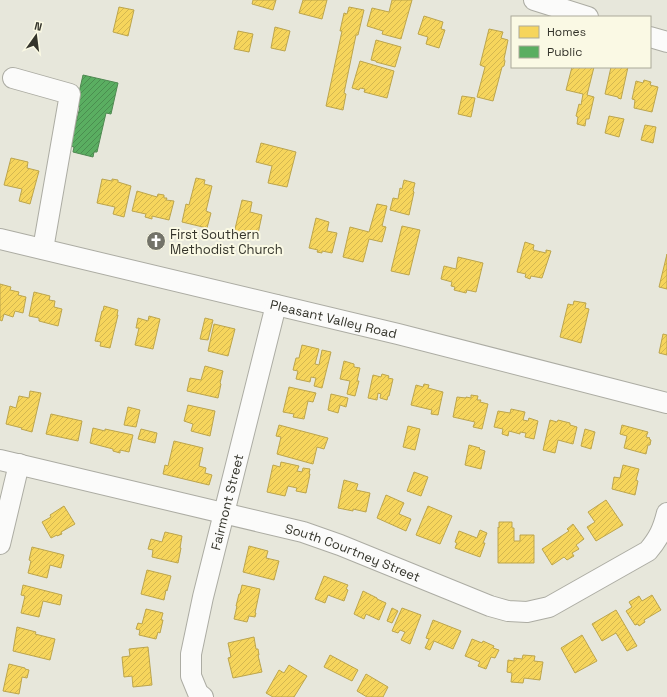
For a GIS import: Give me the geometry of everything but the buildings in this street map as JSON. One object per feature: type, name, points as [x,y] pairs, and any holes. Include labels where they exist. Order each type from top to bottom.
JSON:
[{"type":"street","points":[[534,0],[585,16]]},
{"type":"street","points":[[651,36],[667,42]]},
{"type":"street","points":[[13,78],[70,94],[42,249]]},
{"type":"street","name":"Pleasant Valley Road","points":[[0,239],[398,334],[667,403]]},
{"type":"street","name":"Fairmont Street","points":[[203,697],[198,693],[191,676],[191,654],[276,305]]},
{"type":"street","name":"South Courtney Street","points":[[0,460],[303,532],[340,545],[490,606],[508,611],[527,612],[550,607],[648,551],[658,539],[667,513]]},
{"type":"street","points":[[0,544],[19,464]]},
{"type":"place","name":"First Southern Methodist Church","points":[[156,241]]}]
